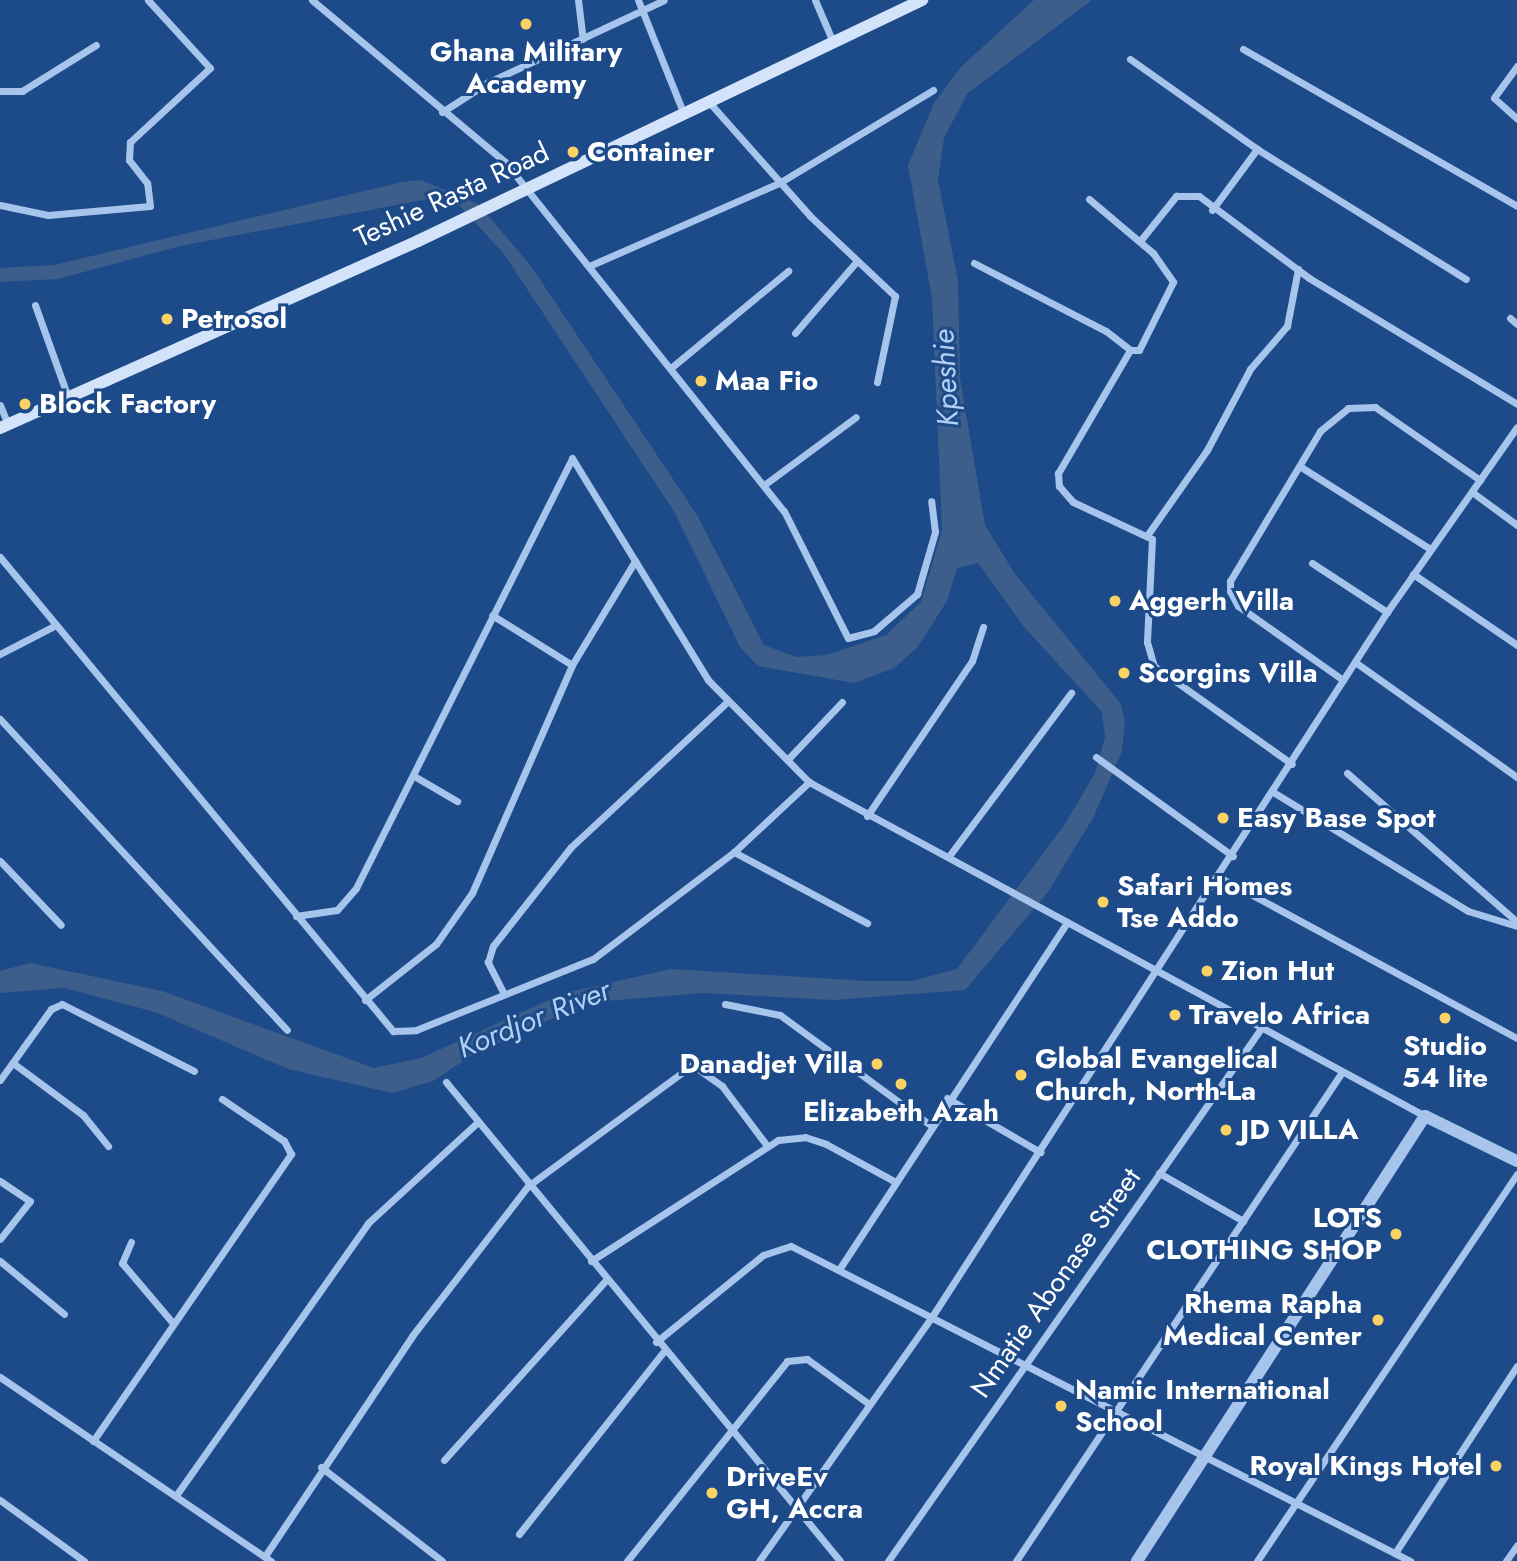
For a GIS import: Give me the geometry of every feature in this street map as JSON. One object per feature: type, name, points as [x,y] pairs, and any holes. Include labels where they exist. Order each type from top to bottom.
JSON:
[{"type":"main road","name":"Teshie Rasta Road","points":[[4,426],[468,216],[917,1]]},
{"type":"street","points":[[0,205],[48,215],[150,206],[147,183],[129,160],[130,142],[209,68],[148,0]]},
{"type":"street","points":[[312,0],[505,162],[522,189],[672,367],[785,511],[848,638],[874,631],[917,594],[935,532],[930,501]]},
{"type":"street","points":[[578,0],[583,39]]},
{"type":"street","points":[[638,0],[683,112]]},
{"type":"street","points":[[442,111],[664,0]]},
{"type":"street","points":[[815,0],[833,43]]},
{"type":"street","points":[[0,91],[22,91],[96,45]]},
{"type":"street","points":[[1243,48],[1517,206]]},
{"type":"street","points":[[1130,60],[1257,149],[1466,279]]},
{"type":"street","points":[[1517,66],[1494,98],[1517,119]]},
{"type":"street","points":[[589,266],[779,183],[933,90]]},
{"type":"street","points":[[708,101],[779,183],[856,262],[895,296],[877,382]]},
{"type":"street","points":[[1212,210],[1257,149]]},
{"type":"street","points":[[1140,241],[1180,193],[1199,196],[1212,210],[1298,269],[1517,404]]},
{"type":"street","points":[[974,263],[1106,331],[1130,350],[1139,350],[1173,282],[1140,241],[1089,200]]},
{"type":"street","points":[[795,333],[856,262]]},
{"type":"street","points":[[1148,534],[1207,450],[1250,369],[1287,326],[1298,269]]},
{"type":"street","points":[[672,367],[788,271]]},
{"type":"street","points":[[35,305],[68,397]]},
{"type":"street","points":[[1510,318],[1517,324]]},
{"type":"street","points":[[1130,350],[1058,473],[1059,486],[1073,502],[1148,534],[1153,544],[1147,642],[1154,666],[1292,764]]},
{"type":"street","points":[[1343,680],[1238,606],[1230,592],[1230,581],[1326,423],[1362,404],[1480,480]]},
{"type":"street","points":[[0,405],[4,426]]},
{"type":"street","points":[[764,485],[856,416]]},
{"type":"street","points":[[758,1561],[933,1315],[1158,975],[1387,612],[1517,427]]},
{"type":"street","points":[[296,916],[337,910],[356,888],[572,458],[726,703],[789,758],[809,782],[867,816],[1014,890],[1158,975],[1260,1030],[1517,1161]]},
{"type":"street","points":[[1301,467],[1430,549]]},
{"type":"street","points":[[1472,492],[1517,524]]},
{"type":"street","points":[[0,557],[52,627],[393,1031],[406,1031],[593,958],[734,852],[809,782]]},
{"type":"street","points":[[365,1000],[436,944],[472,894],[572,665],[635,561]]},
{"type":"street","points":[[1312,563],[1387,612]]},
{"type":"street","points":[[1413,574],[1517,645]]},
{"type":"street","points":[[492,615],[572,665]]},
{"type":"street","points":[[0,654],[52,627]]},
{"type":"street","points":[[867,816],[972,661],[983,627]]},
{"type":"street","points":[[1355,662],[1517,777]]},
{"type":"street","points":[[949,856],[1071,693]]},
{"type":"street","points":[[789,758],[842,702]]},
{"type":"street","points":[[504,994],[488,962],[493,946],[571,847],[726,703]]},
{"type":"street","points":[[0,719],[287,1030]]},
{"type":"street","points":[[1096,757],[1233,856]]},
{"type":"street","points":[[1347,774],[1517,924]]},
{"type":"street","points":[[414,776],[457,800]]},
{"type":"street","points":[[1273,792],[1468,911],[1517,924]]},
{"type":"street","points":[[734,852],[867,923]]},
{"type":"street","points":[[0,861],[61,925]]},
{"type":"street","points":[[1219,877],[1517,1038]]},
{"type":"street","points":[[840,1268],[929,1124],[1067,922]]},
{"type":"street","points":[[0,1080],[51,1009],[69,1004],[194,1071]]},
{"type":"street","points":[[724,1004],[780,1015],[929,1124]]},
{"type":"street","name":"Nmatie Abonase Street","points":[[888,1561],[1260,1030]]},
{"type":"street","points":[[13,1063],[83,1115],[108,1146]]},
{"type":"street","points":[[0,1377],[93,1441],[177,1494],[268,1559],[321,1467],[528,1186],[692,1065],[722,1086],[765,1143]]},
{"type":"street","points":[[1016,1561],[1342,1072]]},
{"type":"street","points":[[446,1082],[729,1433],[840,1561]]},
{"type":"street","points":[[947,1098],[1040,1152]]},
{"type":"street","points":[[93,1441],[172,1322],[291,1154],[284,1141],[222,1099]]},
{"type":"street","points":[[1137,1561],[1425,1116]]},
{"type":"street","points":[[177,1494],[368,1223],[478,1122]]},
{"type":"street","points":[[591,1261],[765,1143],[806,1137],[894,1181]]},
{"type":"street","points":[[1159,1172],[1243,1221]]},
{"type":"street","points":[[1257,1561],[1517,1174]]},
{"type":"street","points":[[0,1181],[30,1200],[0,1239]]},
{"type":"street","points":[[131,1242],[122,1263],[172,1322]]},
{"type":"street","points":[[656,1342],[772,1249],[791,1246],[933,1315],[1118,1410],[1203,1458],[1410,1561]]},
{"type":"street","points":[[0,1261],[64,1314]]},
{"type":"street","points":[[444,1460],[606,1280]]},
{"type":"street","points":[[519,1534],[663,1352]]},
{"type":"street","points":[[627,1561],[787,1361],[798,1357],[869,1404]]},
{"type":"street","points":[[1395,1553],[1517,1366]]},
{"type":"street","points":[[321,1467],[442,1561]]},
{"type":"street","points":[[0,1500],[84,1561]]},
{"type":"street","points":[[1506,1561],[1517,1545]]},
{"type":"water","points":[[1034,0],[1092,0],[967,94],[944,138],[938,180],[958,281],[960,378],[985,525],[1015,574],[1121,704],[1125,722],[1122,751],[1093,818],[1048,892],[965,990],[834,1000],[702,993],[606,1001],[569,1011],[474,1054],[433,1081],[392,1093],[288,1069],[155,1012],[64,988],[0,993],[0,971],[30,963],[162,991],[374,1068],[421,1058],[565,993],[671,969],[866,981],[912,981],[957,969],[1065,824],[1095,773],[1105,737],[1102,712],[1025,628],[978,563],[957,568],[947,601],[917,648],[894,668],[854,683],[758,666],[740,647],[675,513],[504,254],[461,207],[439,197],[180,246],[58,279],[0,282],[0,268],[54,265],[402,182],[421,180],[478,204],[531,266],[697,515],[764,645],[796,657],[827,655],[886,635],[921,602],[942,530],[932,298],[908,165],[934,103],[961,67]]},
{"type":"place","name":"Ghana Military Academy","points":[[526,24]]},
{"type":"place","name":"Container","points":[[573,152]]},
{"type":"place","name":"Petrosol","points":[[167,319]]},
{"type":"place","name":"Maa Fio","points":[[701,381]]},
{"type":"place","name":"Block Factory","points":[[25,404]]},
{"type":"place","name":"Aggerh Villa","points":[[1115,601]]},
{"type":"place","name":"Scorgins Villa","points":[[1124,673]]},
{"type":"place","name":"Easy Base Spot","points":[[1223,818]]},
{"type":"place","name":"Safari Homes Tse Addo","points":[[1103,902]]},
{"type":"place","name":"Zion Hut","points":[[1207,971]]},
{"type":"place","name":"Travelo Africa","points":[[1175,1015]]},
{"type":"place","name":"Studio 54 lite","points":[[1445,1018]]},
{"type":"place","name":"Danadjet Villa","points":[[877,1064]]},
{"type":"place","name":"Global Evangelical Church, North-La","points":[[1021,1075]]},
{"type":"place","name":"Elizabeth Azah","points":[[901,1084]]},
{"type":"place","name":"JD VILLA","points":[[1226,1130]]},
{"type":"place","name":"LOTS CLOTHING SHOP","points":[[1396,1234]]},
{"type":"place","name":"Rhema Rapha Medical Center","points":[[1378,1320]]},
{"type":"place","name":"Namic International School","points":[[1061,1406]]},
{"type":"place","name":"Royal Kings Hotel","points":[[1496,1466]]},
{"type":"place","name":"DriveEv GH, Accra","points":[[712,1493]]},
{"type":"water label","name":"Kpeshie","points":[[946,378]]},
{"type":"water label","name":"Kordjor River","points":[[534,1019]]}]
